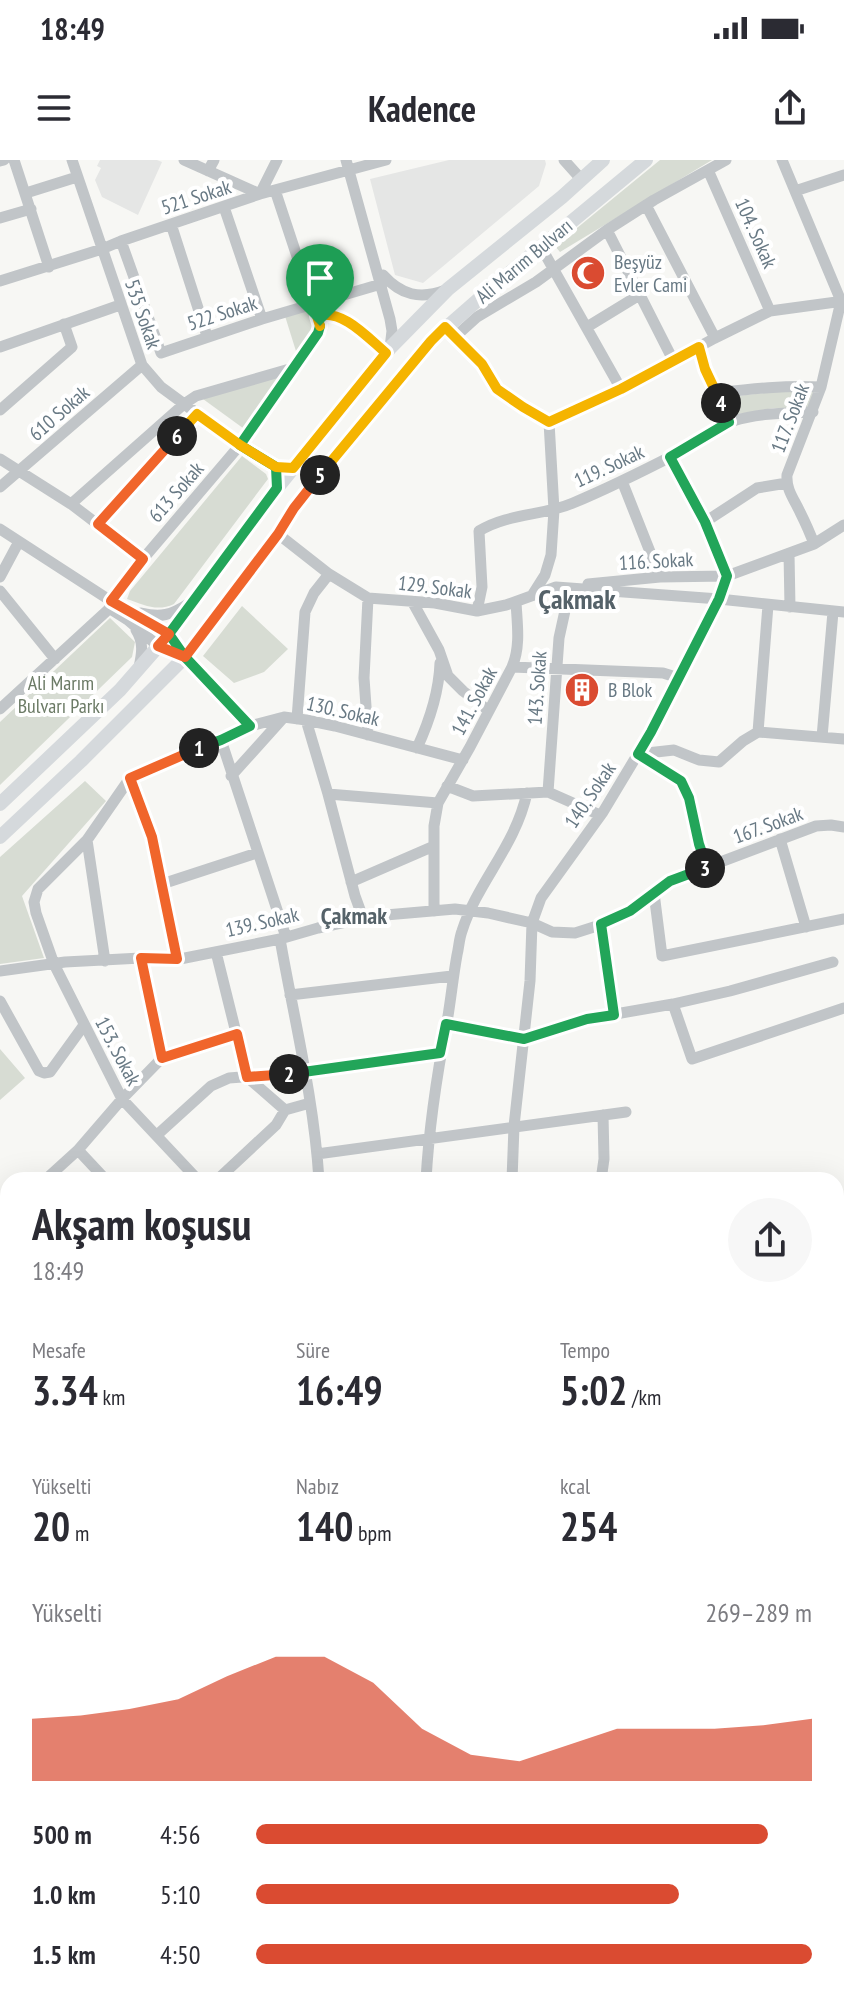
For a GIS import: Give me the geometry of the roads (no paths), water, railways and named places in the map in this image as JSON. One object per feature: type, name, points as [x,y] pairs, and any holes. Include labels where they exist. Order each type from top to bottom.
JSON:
[{"type":"main road","name":"Ali Marım Bulvarı","points":[[0,804],[98,712],[169,634],[277,488],[388,350],[448,289],[603,160]]},
{"type":"main road","name":"Ali Marım Bulvarı","points":[[0,837],[185,657],[278,534],[294,508],[431,341],[451,332],[541,247],[646,160]]},
{"type":"street","points":[[14,160],[49,267]]},
{"type":"street","name":"535 Sokak","points":[[72,160],[142,365],[161,387],[240,445],[276,467]]},
{"type":"street","points":[[184,160],[211,166],[260,194],[277,160]]},
{"type":"street","points":[[564,160],[581,179]]},
{"type":"street","points":[[549,422],[497,389],[482,364],[451,332],[555,269],[646,205],[726,160]]},
{"type":"street","points":[[549,422],[621,389],[770,311],[843,301],[782,160]]},
{"type":"street","name":"521 Sokak","points":[[0,281],[347,164],[380,161]]},
{"type":"street","points":[[275,190],[317,316],[336,316],[388,350],[392,331],[383,281],[347,164]]},
{"type":"street","name":"104. Sokak","points":[[708,170],[770,311]]},
{"type":"street","points":[[795,191],[844,175]]},
{"type":"street","points":[[26,193],[77,177]]},
{"type":"street","points":[[646,205],[715,338]]},
{"type":"street","points":[[224,207],[262,319]]},
{"type":"street","points":[[0,218],[31,209]]},
{"type":"street","points":[[171,224],[207,336]]},
{"type":"street","points":[[607,230],[673,360]]},
{"type":"street","name":"522 Sokak","points":[[121,241],[161,353],[383,281]]},
{"type":"street","points":[[541,247],[621,389]]},
{"type":"street","points":[[383,281],[417,295],[435,294],[448,289]]},
{"type":"street","points":[[587,327],[641,294]]},
{"type":"street","name":"117. Sokak","points":[[814,544],[789,492],[787,475],[813,412],[843,301]]},
{"type":"street","points":[[0,347],[120,305]]},
{"type":"street","name":"613 Sokak","points":[[2,702],[55,659],[110,604],[143,559],[240,445],[318,333],[320,326],[317,316]]},
{"type":"street","points":[[3,404],[72,347],[64,324]]},
{"type":"street","points":[[699,347],[705,369],[729,422]]},
{"type":"street","name":"610 Sokak","points":[[0,487],[142,365]]},
{"type":"street","points":[[71,504],[196,396],[293,367]]},
{"type":"street","points":[[716,393],[760,387],[821,387]]},
{"type":"street","name":"119. Sokak","points":[[477,611],[482,587],[479,531],[498,520],[554,510],[622,481],[729,422],[770,413],[813,412]]},
{"type":"street","points":[[98,524],[197,414]]},
{"type":"street","points":[[533,595],[545,575],[551,555],[554,510],[549,422]]},
{"type":"street","points":[[670,457],[705,522],[727,576]]},
{"type":"street","points":[[0,459],[71,504],[143,559]]},
{"type":"street","points":[[277,488],[276,467],[293,468]]},
{"type":"street","points":[[622,481],[660,577]]},
{"type":"street","points":[[705,522],[757,488],[787,483]]},
{"type":"street","name":"116. Sokak","points":[[556,587],[660,577],[727,576],[814,544],[844,525]]},
{"type":"street","points":[[0,529],[110,604]]},
{"type":"street","name":"129. Sokak","points":[[278,534],[329,574],[368,598],[435,603],[477,611],[516,602],[556,587],[839,612]]},
{"type":"street","points":[[0,537],[128,615],[169,634],[185,657],[250,726]]},
{"type":"street","points":[[0,577],[16,547]]},
{"type":"street","points":[[789,553],[790,607]]},
{"type":"street","points":[[329,574],[314,593],[305,612],[296,719],[328,794],[363,918]]},
{"type":"street","name":"140. Sokak","points":[[532,923],[541,898],[600,815],[638,754],[719,599],[727,576]]},
{"type":"street","name":"143. Sokak","points":[[548,792],[559,638],[570,588]]},
{"type":"street","points":[[0,591],[55,659]]},
{"type":"street","points":[[368,598],[364,678],[368,735]]},
{"type":"street","points":[[128,615],[164,616],[175,613],[192,601]]},
{"type":"street","points":[[412,601],[439,650],[448,676],[489,711]]},
{"type":"street","points":[[512,667],[518,640],[516,602]]},
{"type":"street","points":[[758,732],[768,605]]},
{"type":"street","points":[[822,737],[839,612]]},
{"type":"street","points":[[128,615],[158,646],[185,657]]},
{"type":"street","points":[[128,615],[142,646],[138,669]]},
{"type":"street","points":[[417,748],[440,674],[439,650]]},
{"type":"street","name":"141. Sokak","points":[[434,911],[434,826],[438,803],[512,667],[663,673],[679,678]]},
{"type":"street","points":[[231,776],[296,719]]},
{"type":"street","name":"130. Sokak","points":[[130,778],[250,726],[296,719],[463,760]]},
{"type":"street","points":[[638,754],[674,750],[699,760],[719,762],[758,732],[844,739]]},
{"type":"street","points":[[221,740],[283,938],[318,1172]]},
{"type":"street","points":[[638,754],[681,781],[689,798],[707,867]]},
{"type":"street","points":[[105,961],[87,840],[130,778]]},
{"type":"street","points":[[130,778],[152,837],[177,959]]},
{"type":"street","points":[[447,786],[473,796],[548,792],[600,815]]},
{"type":"street","points":[[426,1172],[440,1053],[460,934],[469,911],[514,833],[527,793]]},
{"type":"street","points":[[328,794],[438,803]]},
{"type":"street","name":"167. Sokak","points":[[532,923],[552,932],[575,933],[630,911],[670,881],[816,826],[844,827]]},
{"type":"street","points":[[780,839],[806,927]]},
{"type":"street","name":"153. Sokak","points":[[87,840],[38,889],[34,902],[36,913],[54,964],[122,1099],[191,1172]]},
{"type":"street","points":[[351,882],[434,846]]},
{"type":"street","points":[[162,884],[257,853]]},
{"type":"street","points":[[654,893],[662,956],[844,919]]},
{"type":"street","name":"139. Sokak","points":[[0,971],[141,958],[177,959],[363,918],[455,909],[532,923]]},
{"type":"street","points":[[512,1172],[514,1126],[530,981],[532,923]]},
{"type":"street","points":[[601,924],[614,1015]]},
{"type":"street","points":[[216,952],[247,1077],[285,1110]]},
{"type":"street","points":[[141,958],[162,1058]]},
{"type":"street","points":[[446,1024],[524,1039],[587,1019],[730,991],[833,962]]},
{"type":"street","points":[[290,995],[452,976]]},
{"type":"street","points":[[0,1001],[39,1071],[44,1073],[50,1072],[84,1025]]},
{"type":"street","points":[[673,1004],[692,1059],[844,1008]]},
{"type":"street","points":[[54,1172],[78,1150],[162,1058],[237,1034]]},
{"type":"street","points":[[157,1135],[211,1086],[229,1078],[305,1072],[440,1053]]},
{"type":"street","points":[[226,1172],[276,1125],[285,1110],[310,1103]]},
{"type":"street","points":[[317,1154],[626,1112]]},
{"type":"street","points":[[602,1172],[603,1115]]},
{"type":"street","points":[[78,1150],[99,1172]]},
{"type":"place","name":"Beşyüz Evler Cami","points":[[588,273]]},
{"type":"place","name":"B Blok","points":[[582,690]]},
{"type":"district","name":"Çakmak","points":[[577,599]]},
{"type":"district","name":"Çakmak","points":[[354,916]]},
{"type":"park label","name":"Ali Marım Bulvarı Parkı","points":[[61,694]]}]
